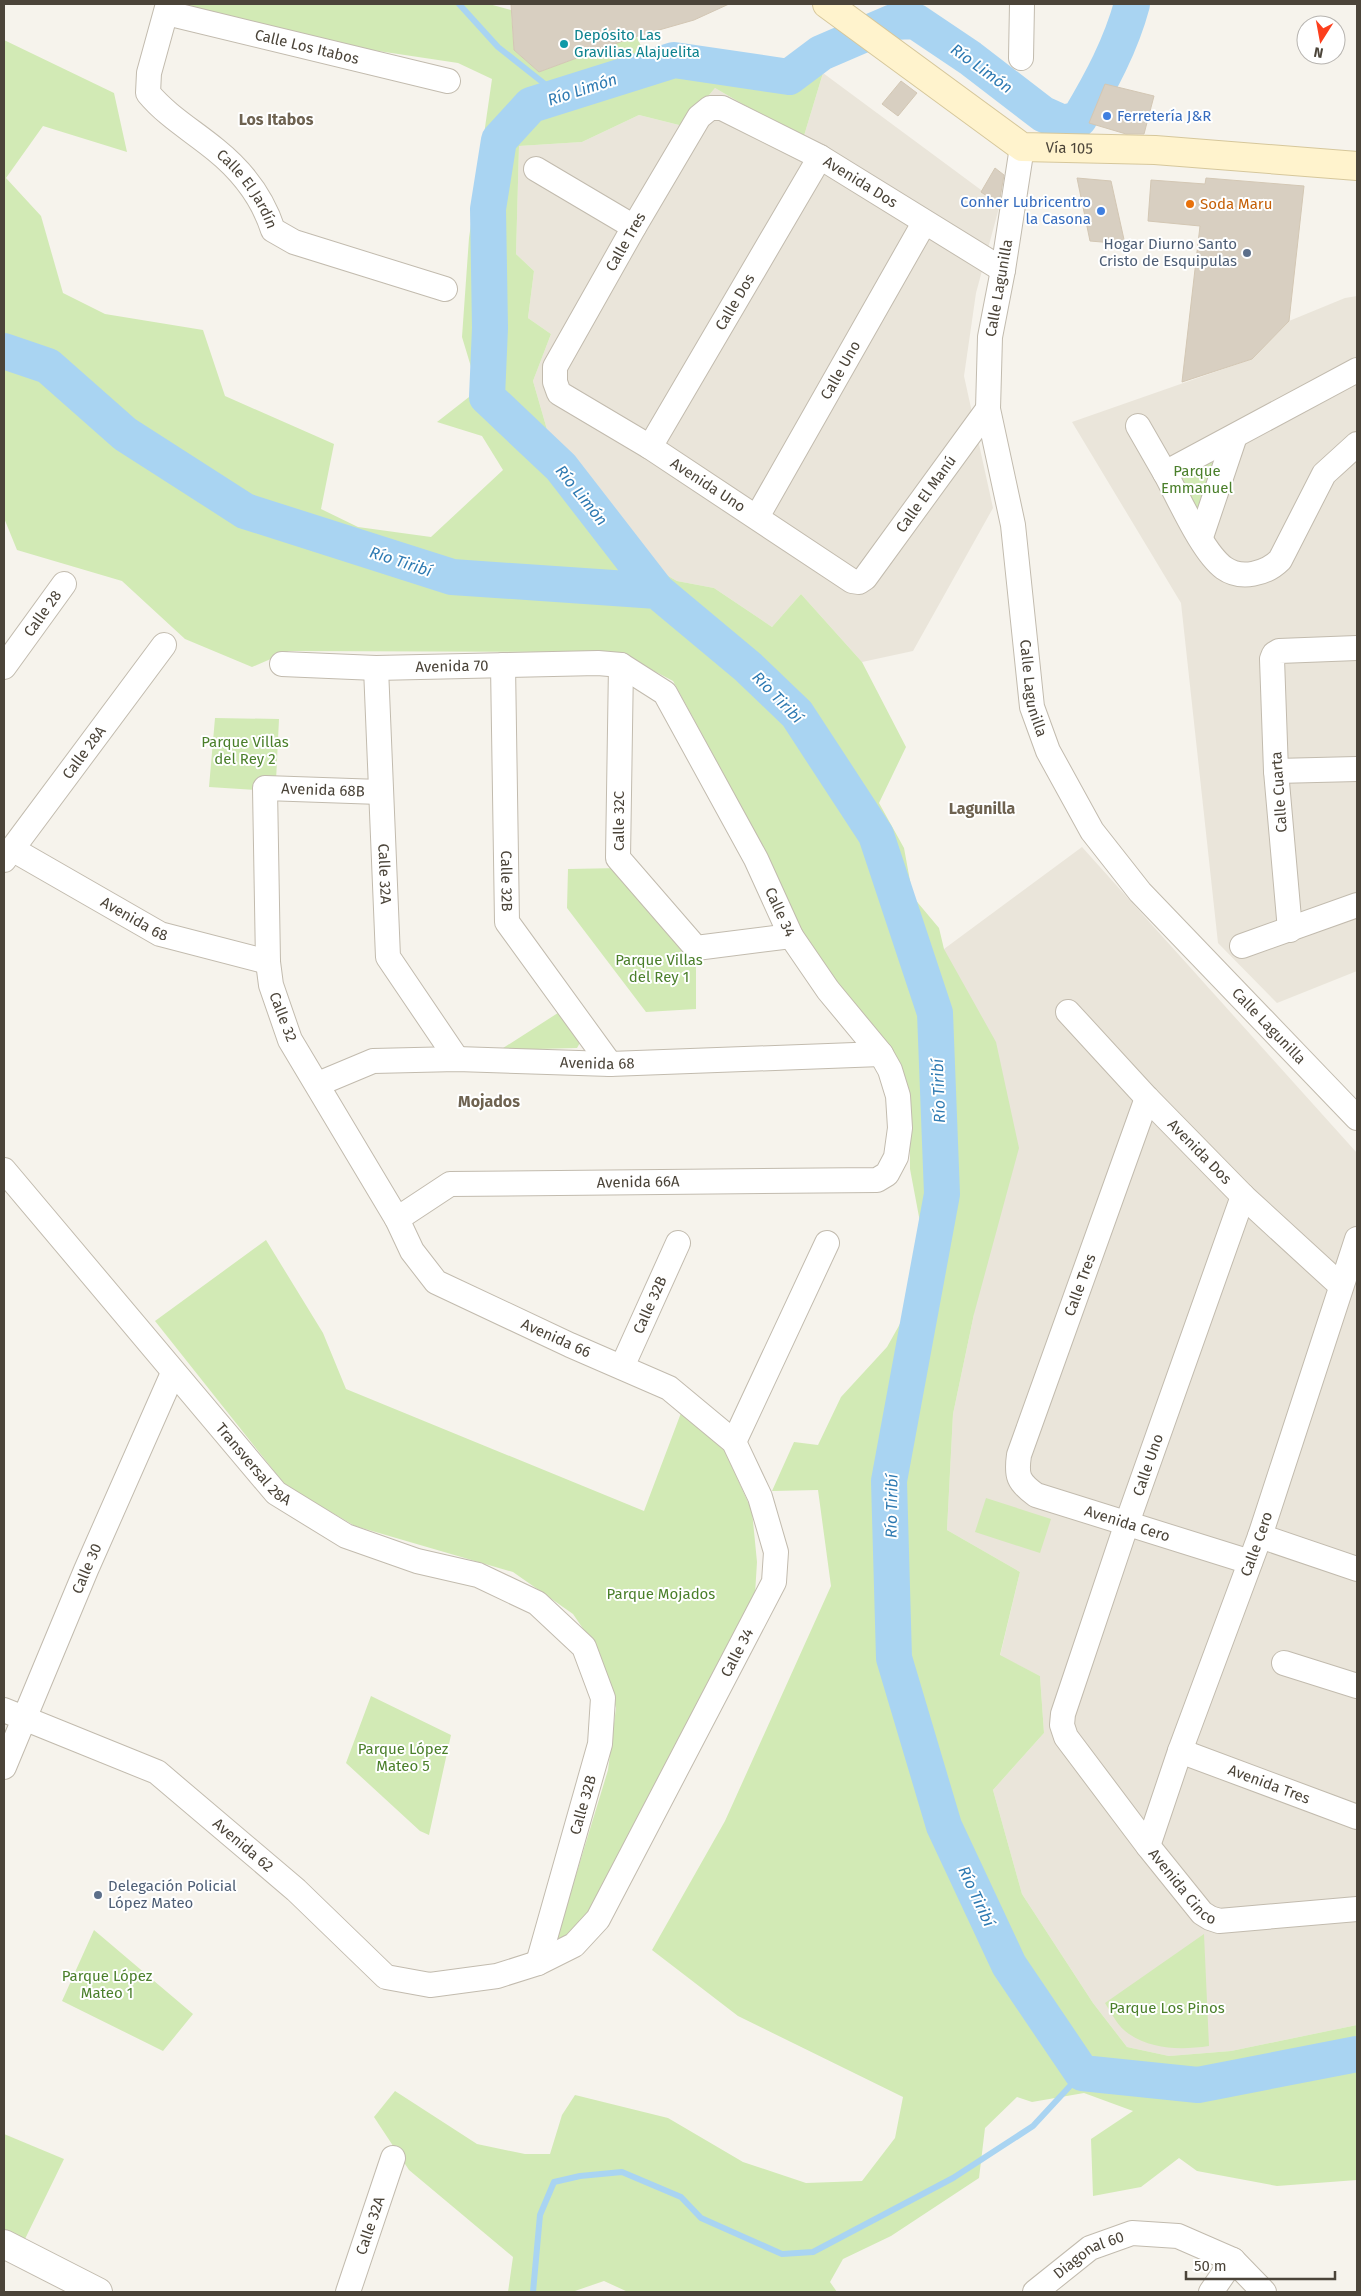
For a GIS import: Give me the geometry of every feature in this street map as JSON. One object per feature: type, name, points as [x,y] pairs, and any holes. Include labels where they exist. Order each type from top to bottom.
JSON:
[{"type":"main road","points":[[836,10],[1022,147]]},
{"type":"main road","name":"Vía 105","points":[[1022,147],[1156,150],[1357,166]]},
{"type":"street","points":[[1022,4],[1022,58]]},
{"type":"street","name":"Calle Los Itabos","points":[[167,8],[448,81]]},
{"type":"street","name":"Calle El Jardín","points":[[167,8],[149,73],[148,93],[158,105],[218,151],[250,185],[266,209],[273,230],[294,242],[445,289]]},
{"type":"street","name":"Avenida Dos","points":[[710,108],[722,108],[820,157],[924,223],[1003,270]]},
{"type":"street","name":"Calle Tres","points":[[555,382],[555,367],[634,226],[699,117],[710,108]]},
{"type":"street","name":"Calle Lagunilla","points":[[1022,147],[1003,270],[990,337],[988,409],[1013,526],[1032,707],[1048,751],[1092,830],[1140,892],[1357,1118]]},
{"type":"street","name":"Calle Dos","points":[[650,447],[820,157]]},
{"type":"street","points":[[536,170],[634,226]]},
{"type":"street","name":"Calle Uno","points":[[757,517],[924,223]]},
{"type":"street","points":[[1165,473],[1357,370]]},
{"type":"street","name":"Avenida Uno","points":[[555,382],[559,393],[650,447],[852,581],[859,582],[865,578]]},
{"type":"street","name":"Calle El Manú","points":[[865,578],[988,409]]},
{"type":"street","points":[[1138,426],[1212,557],[1225,568],[1238,574],[1255,574],[1271,569],[1280,560],[1324,474],[1357,444]]},
{"type":"street","points":[[1201,537],[1235,436]]},
{"type":"street","name":"Calle 28","points":[[4,667],[64,584]]},
{"type":"street","name":"Calle 28A","points":[[8,855],[164,645]]},
{"type":"street","name":"Calle Cuarta","points":[[1290,930],[1276,771],[1272,660],[1274,654],[1279,650],[1357,648]]},
{"type":"street","name":"Avenida 70","points":[[282,664],[376,668],[598,662],[621,665]]},
{"type":"street","name":"Calle 32B","points":[[503,665],[507,922],[610,1064]]},
{"type":"street","name":"Calle 34","points":[[621,665],[666,693],[756,860],[791,936],[828,990],[881,1054],[890,1070],[898,1096],[900,1128],[896,1156],[887,1174]]},
{"type":"street","name":"Calle 32C","points":[[621,665],[618,858],[696,948],[791,936]]},
{"type":"street","name":"Calle 32A","points":[[376,668],[388,957],[457,1059]]},
{"type":"street","points":[[1276,771],[1357,770]]},
{"type":"street","name":"Avenida 68B","points":[[265,788],[380,792]]},
{"type":"street","name":"Calle 32","points":[[265,788],[268,962],[271,986],[290,1040],[397,1219]]},
{"type":"street","name":"Avenida 68","points":[[8,855],[160,934],[268,962]]},
{"type":"street","points":[[1242,946],[1357,905]]},
{"type":"street","name":"Avenida Dos","points":[[1068,1012],[1147,1098],[1243,1196],[1340,1285]]},
{"type":"street","name":"Avenida 68","points":[[318,1084],[373,1061],[457,1059],[610,1064],[881,1054]]},
{"type":"street","name":"Calle Tres","points":[[1016,1472],[1019,1455],[1147,1098]]},
{"type":"street","name":"Transversal 28A","points":[[4,1170],[276,1493],[346,1536],[417,1561],[478,1575],[537,1603],[584,1647]]},
{"type":"street","name":"Avenida 66A","points":[[397,1219],[450,1184],[876,1180],[887,1174]]},
{"type":"street","name":"Calle Uno","points":[[1066,1737],[1062,1725],[1063,1714],[1127,1523],[1243,1196]]},
{"type":"street","name":"Avenida 66","points":[[397,1219],[412,1251],[436,1282],[570,1345],[669,1388],[734,1442]]},
{"type":"street","name":"Calle Cero","points":[[1148,1846],[1180,1751],[1260,1536],[1340,1285],[1357,1238]]},
{"type":"street","name":"Calle 32B","points":[[622,1367],[678,1243]]},
{"type":"street","points":[[734,1442],[827,1243]]},
{"type":"street","name":"Calle 30","points":[[4,1766],[15,1714],[86,1570],[173,1373]]},
{"type":"street","name":"Calle 34","points":[[468,1979],[497,1976],[538,1963],[574,1945],[598,1919],[774,1582],[776,1552],[760,1498],[734,1442]]},
{"type":"street","name":"Avenida Cero","points":[[1016,1472],[1024,1487],[1036,1495],[1250,1562]]},
{"type":"street","points":[[1260,1536],[1357,1569]]},
{"type":"street","name":"Calle 32B","points":[[538,1963],[600,1744],[603,1698],[584,1647]]},
{"type":"street","points":[[1284,1663],[1357,1686]]},
{"type":"street","name":"Avenida 62","points":[[15,1714],[157,1772],[296,1890],[386,1977],[430,1985],[468,1979]]},
{"type":"street","name":"Avenida Cinco","points":[[1066,1737],[1148,1846],[1202,1913],[1210,1918],[1219,1921],[1357,1909]]},
{"type":"street","name":"Avenida Tres","points":[[1180,1751],[1357,1816]]},
{"type":"street","name":"Calle 32A","points":[[348,2292],[393,2158]]},
{"type":"street","name":"Diagonal 60","points":[[1036,2292],[1090,2248],[1132,2233],[1178,2236],[1233,2260]]},
{"type":"street","points":[[4,2244],[98,2292]]},
{"type":"street","points":[[1211,2292],[1233,2260],[1264,2292]]},
{"type":"shaded area","points":[[823,73],[1000,204],[976,293],[964,376],[993,508],[913,651],[862,662],[801,594],[772,627],[714,588],[677,581],[643,562],[550,440],[533,381],[551,334],[528,318],[534,271],[516,254],[519,146],[582,142],[639,115],[683,126],[715,88],[803,139]]},
{"type":"shaded area","points":[[1357,296],[1357,971],[1277,1003],[1218,943],[1181,603],[1072,422],[1252,359],[1289,321],[1345,298]]},
{"type":"shaded area","points":[[1082,847],[1357,1153],[1357,2025],[1231,2051],[1169,2056],[1127,2047],[1093,2003],[1022,1894],[993,1790],[1044,1733],[1040,1676],[1000,1656],[1020,1572],[947,1530],[953,1414],[974,1314],[944,949]]},
{"type":"green space","points":[[188,4],[489,4],[511,10],[514,50],[539,72],[636,36],[655,73],[703,54],[743,66],[779,90],[823,73],[803,139],[715,88],[683,126],[639,115],[582,142],[519,146],[516,254],[534,271],[528,318],[551,334],[533,381],[550,440],[643,562],[677,581],[714,588],[772,627],[801,594],[862,662],[906,747],[879,803],[904,848],[913,897],[939,928],[944,949],[996,1042],[1019,1148],[974,1314],[953,1414],[947,1530],[1020,1572],[1000,1655],[1040,1676],[1044,1733],[993,1790],[1022,1894],[1093,2003],[1127,2047],[1169,2056],[1231,2051],[1357,2025],[1357,2180],[1277,2186],[1197,2171],[1179,2158],[1141,2187],[1093,2196],[1091,2139],[1133,2111],[1084,2093],[1032,2102],[1017,2097],[985,2128],[979,2178],[891,2236],[843,2259],[830,2282],[837,2292],[628,2292],[604,2281],[572,2292],[508,2292],[513,2257],[409,2170],[374,2117],[395,2091],[477,2144],[525,2154],[550,2154],[562,2115],[575,2095],[668,2118],[743,2162],[806,2183],[862,2181],[895,2138],[903,2097],[738,2016],[652,1950],[725,1821],[831,1586],[818,1490],[772,1491],[794,1442],[818,1445],[841,1397],[887,1347],[910,1306],[923,1238],[910,1169],[910,1117],[805,944],[756,834],[673,681],[618,652],[289,651],[252,667],[185,639],[122,581],[17,550],[4,518],[4,40],[114,93],[127,152],[43,126],[6,178],[41,216],[63,293],[105,314],[203,330],[225,396],[334,444],[321,509],[358,527],[431,537],[503,470],[482,436],[437,422],[478,390],[462,337],[469,238],[492,79],[458,63],[365,49],[187,10]]},
{"type":"green space","name":"Parque Emmanuel","points":[[1228,444],[1201,522],[1174,473]]},
{"type":"green space","name":"Parque Villas del Rey 2","points":[[215,718],[279,719],[276,781],[258,790],[209,787]]},
{"type":"green space","name":"Parque Villas del Rey 1","points":[[621,868],[696,953],[696,1009],[646,1012],[567,908],[568,869]]},
{"type":"green space","points":[[561,1011],[581,1041],[577,1048],[500,1050]]},
{"type":"green space","name":"Parque Mojados","points":[[266,1240],[323,1333],[346,1389],[644,1511],[681,1413],[725,1451],[752,1511],[757,1562],[755,1594],[586,1918],[555,1944],[608,1770],[616,1708],[599,1652],[573,1614],[513,1572],[355,1526],[286,1486],[155,1321]]},
{"type":"green space","points":[[986,1498],[1051,1519],[1040,1553],[975,1532]]},
{"type":"green space","name":"Parque López Mateo 5","points":[[371,1696],[451,1735],[429,1835],[420,1831],[346,1763]]},
{"type":"green space","name":"Parque López Mateo 1","points":[[94,1930],[193,2014],[163,2051],[62,2001]]},
{"type":"green space","name":"Parque Los Pinos","points":[[1204,1934],[1209,2046],[1168,2048],[1148,2043],[1125,2031],[1105,2003]]},
{"type":"green space","points":[[4,2134],[64,2159],[24,2241],[4,2231]]},
{"type":"building","name":"Depósito Las Gravilias Alajuelita","points":[[511,4],[729,4],[694,20],[631,38],[539,72],[514,50]]},
{"type":"building","points":[[901,81],[917,93],[898,116],[882,104]]},
{"type":"building","points":[[1105,84],[1154,96],[1144,134],[1126,134],[1089,123]]},
{"type":"building","points":[[995,168],[1004,175],[999,204],[981,192]]},
{"type":"building","name":"Conher Lubricentro la Casona","points":[[1077,178],[1111,181],[1125,244],[1090,241]]},
{"type":"building","name":"Hogar Diurno Santo Cristo de Esquipulas","points":[[1206,178],[1304,186],[1289,321],[1252,359],[1182,382],[1200,226],[1148,221],[1151,180],[1205,184]]},
{"type":"waterway","name":"Río Limón","points":[[459,4],[498,47],[560,96]]},
{"type":"waterway","name":"Río Tiribí","points":[[1132,4],[1116,49],[1103,77],[1079,119],[1063,123],[1043,114],[970,58],[915,21],[893,22],[821,53],[789,77],[674,60],[531,105],[499,140],[488,209],[490,328],[487,397],[561,467],[657,591],[748,667],[797,714],[876,835],[935,1013],[942,1194],[889,1481],[894,1658],[944,1826],[1009,1965],[1082,2073],[1198,2085],[1357,2054]]},
{"type":"waterway","name":"Río Tiribí","points":[[4,351],[48,366],[125,434],[245,511],[452,577],[657,591]]},
{"type":"waterway","points":[[533,2292],[540,2215],[554,2182],[580,2176],[622,2172],[681,2197],[701,2218],[782,2254],[813,2252],[953,2178],[1033,2126],[1082,2073]]},
{"type":"place","name":"Depósito Las Gravilias Alajuelita","points":[[564,44]]},
{"type":"place","name":"Ferretería J&R","points":[[1107,116]]},
{"type":"place","name":"Soda Maru","points":[[1190,204]]},
{"type":"place","name":"Conher Lubricentro la Casona","points":[[1101,211]]},
{"type":"place","name":"Hogar Diurno Santo Cristo de Esquipulas","points":[[1247,253]]},
{"type":"place","name":"Delegación Policial López Mateo","points":[[98,1895]]},
{"type":"district","name":"Los Itabos","points":[[276,119]]},
{"type":"district","name":"Lagunilla","points":[[982,808]]},
{"type":"district","name":"Mojados","points":[[489,1101]]}]
